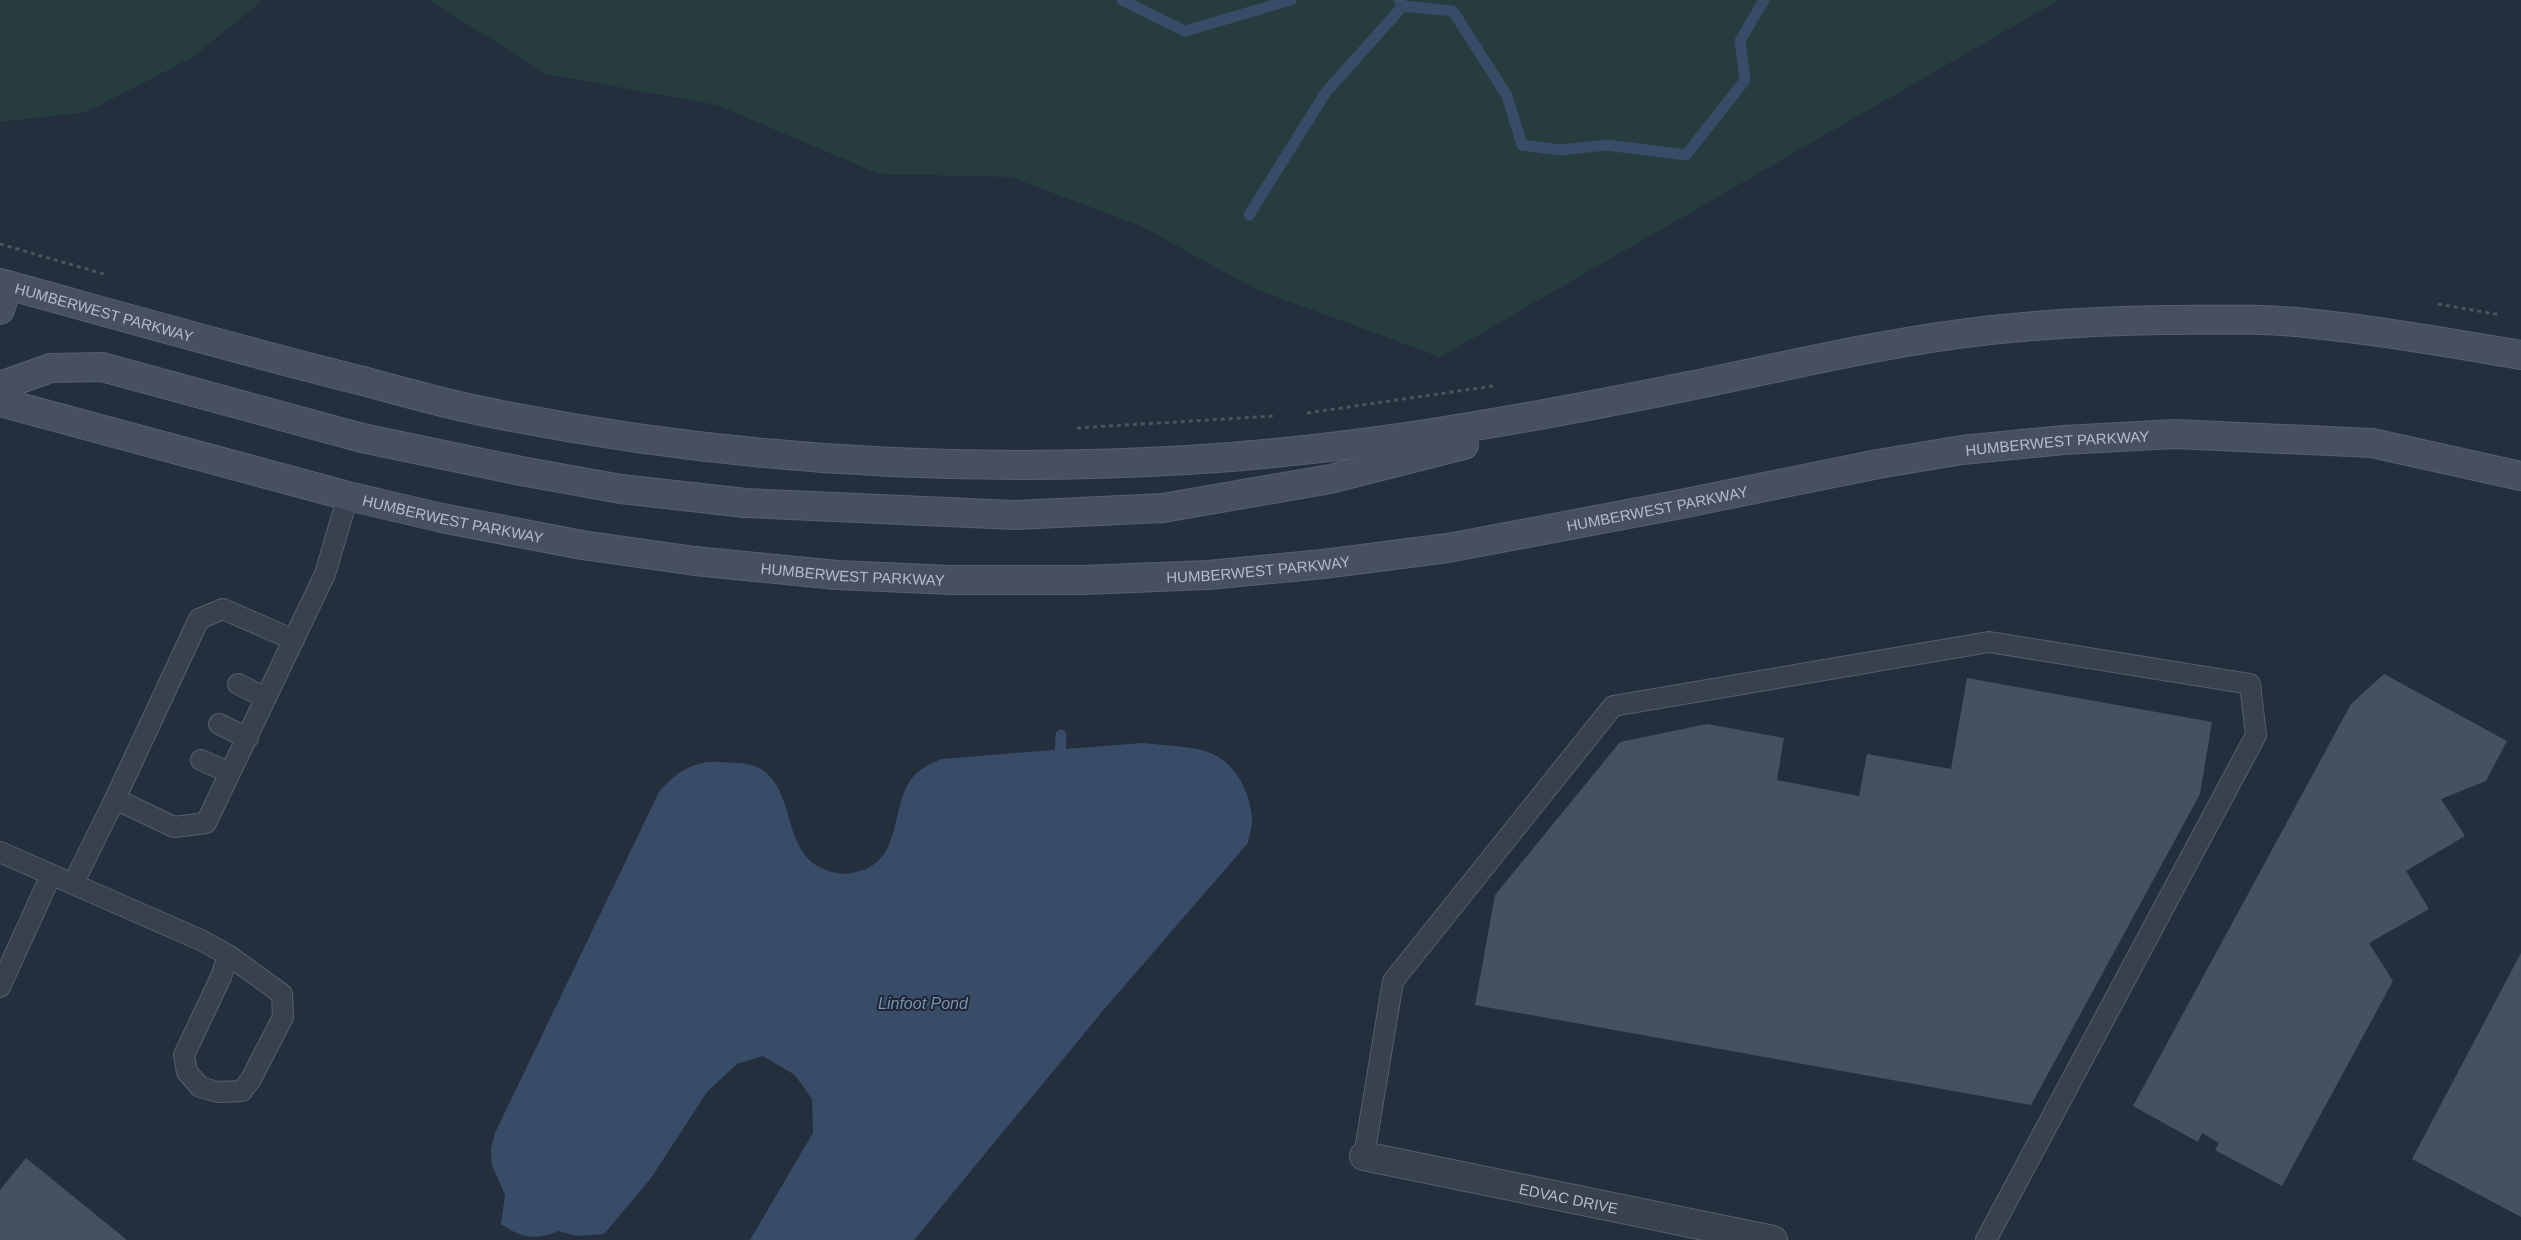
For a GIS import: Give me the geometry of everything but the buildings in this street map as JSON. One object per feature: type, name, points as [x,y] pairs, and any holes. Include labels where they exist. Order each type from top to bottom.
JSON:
[{"type":"main road","name":"HUMBERWEST PARKWAY","points":[[2,292],[470,408],[604,432],[702,446],[886,462],[991,466],[1189,460],[1283,452],[1439,433],[1693,385],[1868,349],[1961,334],[2042,326],[2125,321],[2302,322],[2521,355]]},
{"type":"main road","points":[[0,386],[51,368],[102,367],[362,438],[521,471],[621,489],[745,503],[1014,515],[1163,508],[1330,479],[1693,385]]},
{"type":"main road","name":"HUMBERWEST PARKWAY","points":[[0,402],[348,496],[442,518],[582,545],[695,560],[847,575],[951,580],[1083,580],[1208,575],[1323,564],[1448,548],[1878,464],[1962,450],[2064,440],[2175,434],[2372,443],[2521,476]]},
{"type":"street","name":"EDVAC DRIVE","points":[[1364,1156],[1727,1236],[1773,1240]]},
{"type":"lane","points":[[115,799],[174,828],[206,823],[325,574],[348,496]]},
{"type":"lane","points":[[74,884],[115,799],[152,736],[188,660],[198,619],[223,609],[294,640]]},
{"type":"lane","points":[[1364,1156],[1393,981],[1613,706],[1988,642],[2250,684],[2256,735],[1986,1240]]},
{"type":"lane","points":[[238,684],[266,698]]},
{"type":"lane","points":[[219,724],[248,738]]},
{"type":"lane","points":[[201,760],[230,773]]},
{"type":"lane","points":[[0,852],[203,941],[228,955],[282,994],[283,1017],[251,1079],[242,1091],[218,1092],[200,1087],[186,1072],[184,1055],[221,977],[228,955]]},
{"type":"lane","points":[[0,987],[51,875]]},
{"type":"path","points":[[0,244],[111,276]]},
{"type":"path","points":[[2436,304],[2502,315]]},
{"type":"path","points":[[1300,414],[1501,385]]},
{"type":"path","points":[[1068,428],[1281,416]]},
{"type":"green space","points":[[0,0],[263,0],[193,57],[87,112],[0,122]]},
{"type":"green space","points":[[429,0],[2059,0],[1440,357],[1255,289],[1143,227],[1011,177],[879,174],[717,105],[546,74]]},
{"type":"water","name":"Linfoot Pond","points":[[1142,743],[1184,747],[1208,752],[1218,756],[1234,770],[1245,789],[1251,810],[1252,826],[1248,843],[1106,1007],[914,1240],[750,1240],[813,1133],[812,1099],[795,1075],[763,1056],[737,1064],[707,1092],[651,1178],[604,1234],[576,1236],[559,1231],[536,1237],[516,1233],[501,1224],[505,1195],[492,1165],[491,1149],[495,1133],[659,792],[678,774],[693,766],[711,762],[744,763],[757,767],[770,777],[779,789],[795,836],[802,850],[812,862],[826,870],[845,874],[868,868],[880,859],[887,849],[892,836],[899,808],[910,781],[928,765],[941,759]]},
{"type":"waterway","points":[[1122,0],[1185,31],[1291,0]]},
{"type":"waterway","points":[[1399,0],[1403,6],[1453,11],[1507,96],[1522,145],[1561,150],[1606,145],[1686,155],[1745,80],[1740,41],[1764,0]]},
{"type":"waterway","points":[[1249,215],[1326,92],[1403,6]]},
{"type":"waterway","points":[[1060,762],[1061,735]]}]
